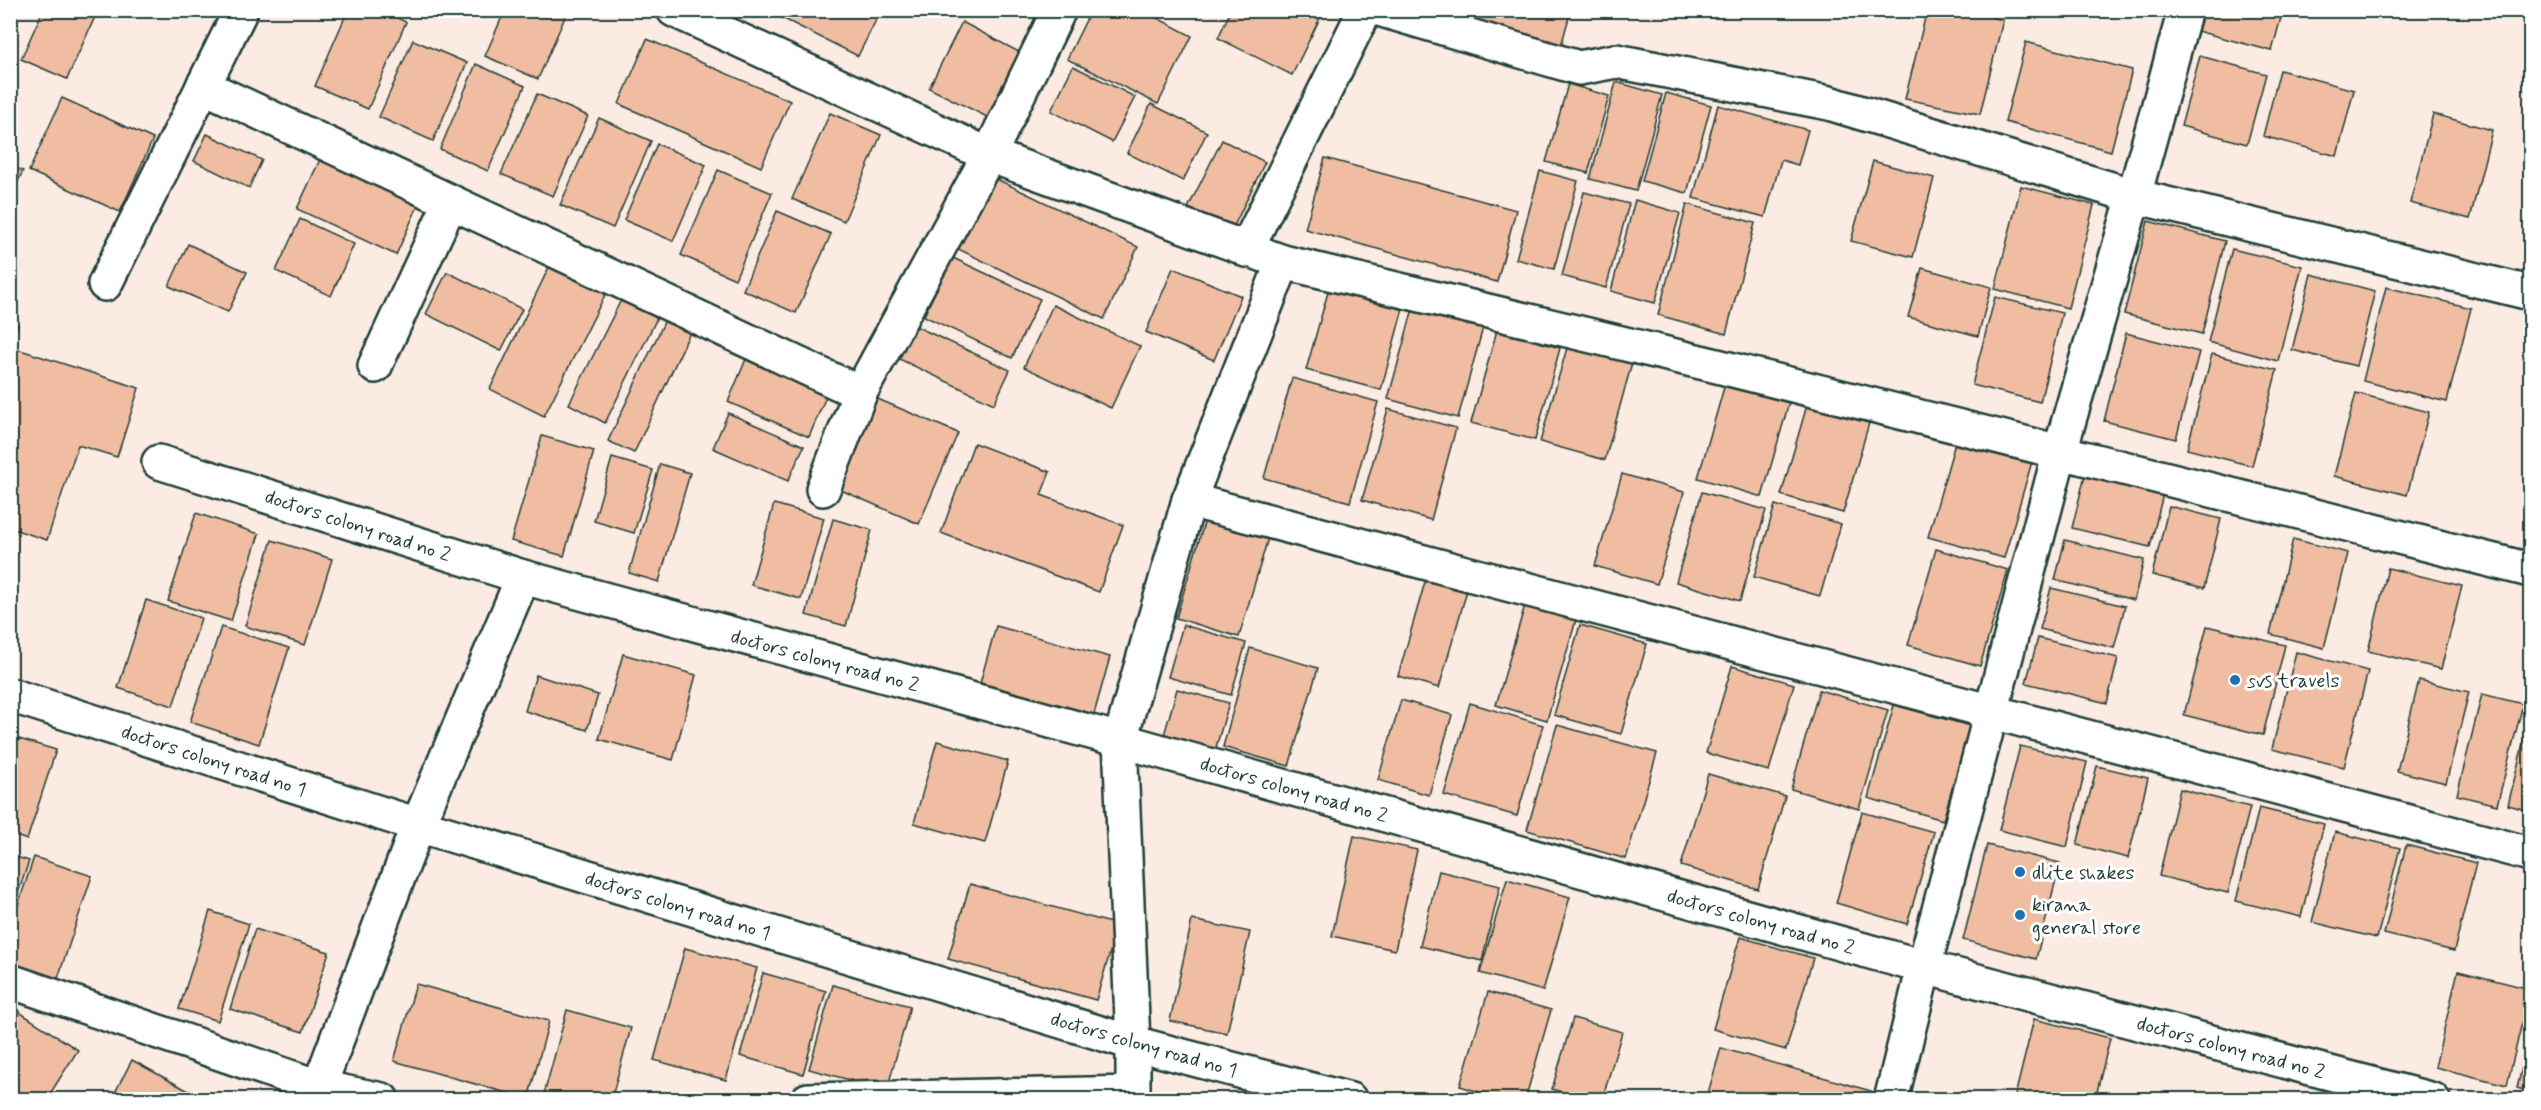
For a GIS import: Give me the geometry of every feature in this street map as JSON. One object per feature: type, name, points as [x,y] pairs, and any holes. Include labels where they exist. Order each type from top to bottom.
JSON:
[{"type":"street","points":[[105,284],[241,10]]},
{"type":"street","points":[[823,489],[860,393],[988,155],[1059,10]]},
{"type":"street","points":[[1246,250],[1365,10]]},
{"type":"street","points":[[1891,1100],[2060,451],[2185,10]]},
{"type":"street","points":[[1397,13],[1579,68],[1616,61],[1829,103],[2134,196],[2530,293]]},
{"type":"street","points":[[693,14],[988,155],[1283,262],[2060,451],[2530,570]]},
{"type":"street","points":[[203,86],[860,393]]},
{"type":"street","points":[[375,366],[450,203]]},
{"type":"street","points":[[808,1100],[1133,1096],[1133,1043],[1120,740],[1189,500],[1283,262]]},
{"type":"street","name":"doctors colony road no 2","points":[[159,462],[523,577],[1120,740],[1924,967],[2433,1100]]},
{"type":"street","points":[[1189,500],[2530,854]]},
{"type":"street","points":[[316,1093],[418,825],[523,577]]},
{"type":"street","name":"doctors colony road no 1","points":[[10,695],[418,825],[1133,1043],[1350,1100]]},
{"type":"street","points":[[10,981],[316,1093],[382,1100]]},
{"type":"building","points":[[43,10],[98,10],[67,79],[21,59]]},
{"type":"building","points":[[348,10],[380,10],[406,22],[368,109],[315,86]]},
{"type":"building","points":[[505,10],[568,10],[538,79],[485,56]]},
{"type":"building","points":[[766,10],[881,10],[858,56]]},
{"type":"building","points":[[1091,10],[1142,10],[1192,36],[1158,104],[1067,59]]},
{"type":"building","points":[[1231,10],[1314,10],[1322,14],[1292,75],[1218,38]]},
{"type":"building","points":[[1430,10],[1571,10],[1561,46]]},
{"type":"building","points":[[1927,10],[1964,10],[2003,20],[1980,114],[1905,99]]},
{"type":"building","points":[[2203,10],[2283,10],[2272,51],[2197,31]]},
{"type":"building","points":[[962,22],[1021,53],[989,118],[929,88]]},
{"type":"building","points":[[647,39],[790,101],[761,167],[619,104]]},
{"type":"building","points":[[413,40],[467,63],[433,141],[379,117]]},
{"type":"building","points":[[2026,42],[2132,70],[2111,151],[2005,122]]},
{"type":"building","points":[[2200,56],[2266,74],[2247,144],[2181,126]]},
{"type":"building","points":[[476,64],[525,86],[488,171],[440,149]]},
{"type":"building","points":[[1073,66],[1135,97],[1112,142],[1051,111]]},
{"type":"building","points":[[2280,70],[2354,90],[2337,156],[2263,136]]},
{"type":"building","points":[[1616,82],[1662,95],[1636,191],[1590,179]]},
{"type":"building","points":[[1568,84],[1609,96],[1588,173],[1546,162]]},
{"type":"building","points":[[1666,93],[1711,105],[1687,193],[1642,181]]},
{"type":"building","points":[[537,94],[588,116],[553,196],[501,174]]},
{"type":"building","points":[[62,98],[153,139],[120,212],[29,171]]},
{"type":"building","points":[[1151,104],[1207,132],[1183,181],[1127,153]]},
{"type":"building","points":[[1718,105],[1808,130],[1798,165],[1781,160],[1765,217],[1693,198]]},
{"type":"building","points":[[830,113],[881,135],[844,221],[792,199]]},
{"type":"building","points":[[2433,114],[2492,130],[2470,219],[2410,203]]},
{"type":"building","points":[[599,118],[651,141],[613,228],[560,205]]},
{"type":"building","points":[[207,134],[262,160],[249,188],[194,161]]},
{"type":"building","points":[[1222,140],[1265,162],[1232,230],[1188,208]]},
{"type":"building","points":[[657,144],[706,165],[673,241],[624,220]]},
{"type":"building","points":[[323,153],[421,199],[396,255],[297,209]]},
{"type":"building","points":[[1325,158],[1516,210],[1497,282],[1305,229]]},
{"type":"building","points":[[1873,161],[1934,178],[1913,257],[1851,241]]},
{"type":"building","points":[[10,165],[23,171],[10,198]]},
{"type":"building","points":[[718,170],[772,193],[735,279],[681,255]]},
{"type":"building","points":[[1540,171],[1578,181],[1554,269],[1516,259]]},
{"type":"building","points":[[988,175],[1138,247],[1104,319],[954,247]]},
{"type":"building","points":[[2021,186],[2094,205],[2068,308],[1995,289]]},
{"type":"building","points":[[1584,192],[1629,204],[1606,288],[1562,276]]},
{"type":"building","points":[[1635,200],[1680,213],[1655,303],[1611,291]]},
{"type":"building","points":[[1687,204],[1755,223],[1726,334],[1658,315]]},
{"type":"building","points":[[777,211],[831,234],[796,313],[743,290]]},
{"type":"building","points":[[300,219],[354,244],[331,296],[276,271]]},
{"type":"building","points":[[2148,221],[2225,241],[2202,334],[2124,314]]},
{"type":"building","points":[[188,244],[247,272],[228,312],[169,286]]},
{"type":"building","points":[[2232,249],[2302,266],[2278,361],[2208,342]]},
{"type":"building","points":[[951,257],[1040,299],[1012,358],[924,316]]},
{"type":"building","points":[[552,261],[608,289],[544,416],[490,389]]},
{"type":"building","points":[[1173,268],[1241,296],[1214,360],[1146,332]]},
{"type":"building","points":[[1922,268],[1991,287],[1978,336],[1908,317]]},
{"type":"building","points":[[447,272],[522,309],[501,351],[426,314]]},
{"type":"building","points":[[2311,274],[2375,291],[2356,366],[2292,350]]},
{"type":"building","points":[[1330,285],[1404,305],[1381,390],[1306,370]]},
{"type":"building","points":[[2386,287],[2471,308],[2447,402],[2363,381]]},
{"type":"building","points":[[1995,297],[2062,313],[2040,402],[1972,385]]},
{"type":"building","points":[[621,300],[657,318],[605,423],[569,404]]},
{"type":"building","points":[[1053,305],[1140,346],[1111,408],[1024,367]]},
{"type":"building","points":[[1414,305],[1484,324],[1458,418],[1388,399]]},
{"type":"building","points":[[667,316],[692,328],[634,453],[608,441]]},
{"type":"building","points":[[10,322],[18,325],[11,347],[139,388],[117,457],[78,445],[47,540],[10,528]]},
{"type":"building","points":[[913,325],[1010,370],[994,404],[897,358]]},
{"type":"building","points":[[1497,330],[1560,348],[1535,440],[1471,423]]},
{"type":"building","points":[[2126,333],[2199,352],[2176,439],[2104,421]]},
{"type":"building","points":[[1569,341],[1633,359],[1605,460],[1540,442]]},
{"type":"building","points":[[749,352],[830,387],[809,437],[728,402]]},
{"type":"building","points":[[2212,354],[2277,370],[2252,466],[2187,449]]},
{"type":"building","points":[[1292,378],[1378,402],[1350,502],[1264,478]]},
{"type":"building","points":[[1725,384],[1789,403],[1762,497],[1698,478]]},
{"type":"building","points":[[2356,393],[2429,412],[2407,495],[2334,476]]},
{"type":"building","points":[[873,397],[958,433],[919,524],[834,487]]},
{"type":"building","points":[[1807,405],[1869,423],[1843,513],[1781,495]]},
{"type":"building","points":[[1388,409],[1456,428],[1431,520],[1362,500]]},
{"type":"building","points":[[728,413],[804,446],[788,481],[713,448]]},
{"type":"building","points":[[542,436],[594,451],[564,556],[511,541]]},
{"type":"building","points":[[1957,436],[2033,458],[2004,558],[1928,537]]},
{"type":"building","points":[[974,443],[1050,472],[1041,495],[1123,525],[1099,592],[941,533]]},
{"type":"building","points":[[612,458],[653,470],[634,533],[594,521]]},
{"type":"building","points":[[660,464],[690,473],[659,582],[629,573]]},
{"type":"building","points":[[1622,474],[1684,492],[1657,584],[1595,566]]},
{"type":"building","points":[[2085,475],[2163,494],[2150,547],[2072,528]]},
{"type":"building","points":[[1702,492],[1766,510],[1740,601],[1676,582]]},
{"type":"building","points":[[774,504],[824,518],[801,599],[751,585]]},
{"type":"building","points":[[1775,505],[1841,524],[1820,596],[1754,577]]},
{"type":"building","points":[[2169,506],[2221,519],[2204,588],[2152,575]]},
{"type":"building","points":[[196,513],[259,534],[231,621],[168,601]]},
{"type":"building","points":[[833,519],[872,530],[846,626],[806,615]]},
{"type":"building","points":[[1205,520],[1268,538],[1239,637],[1176,618]]},
{"type":"building","points":[[2293,539],[2348,553],[2324,648],[2270,634]]},
{"type":"building","points":[[272,540],[332,559],[305,645],[245,626]]},
{"type":"building","points":[[2065,540],[2144,560],[2134,600],[2055,580]]},
{"type":"building","points":[[1936,549],[2008,570],[1980,666],[1908,645]]},
{"type":"building","points":[[2388,568],[2462,586],[2441,669],[2368,651]]},
{"type":"building","points":[[1427,575],[1468,587],[1439,688],[1398,676]]},
{"type":"building","points":[[2051,588],[2125,606],[2114,648],[2040,629]]},
{"type":"building","points":[[146,600],[201,618],[173,706],[118,688]]},
{"type":"building","points":[[1525,605],[1576,620],[1547,720],[1496,705]]},
{"type":"building","points":[[1183,625],[1246,643],[1231,695],[1168,677]]},
{"type":"building","points":[[1580,625],[1647,644],[1621,734],[1554,715]]},
{"type":"building","points":[[996,626],[1110,657],[1094,714],[980,683]]},
{"type":"building","name":"svs travels","points":[[2207,626],[2285,645],[2263,735],[2184,715]]},
{"type":"building","points":[[221,627],[289,648],[259,744],[190,722]]},
{"type":"building","points":[[2038,638],[2118,658],[2107,703],[2026,683]]},
{"type":"building","points":[[1250,648],[1318,668],[1289,766],[1223,747]]},
{"type":"building","points":[[2296,652],[2368,671],[2344,767],[2272,749]]},
{"type":"building","points":[[623,654],[696,675],[673,760],[599,739]]},
{"type":"building","points":[[1732,666],[1794,684],[1769,771],[1706,753]]},
{"type":"building","points":[[536,675],[598,695],[587,730],[525,711]]},
{"type":"building","points":[[2419,680],[2469,692],[2446,783],[2397,771]]},
{"type":"building","points":[[1177,689],[1229,703],[1214,754],[1163,739]]},
{"type":"building","points":[[1819,690],[1888,710],[1859,809],[1791,789]]},
{"type":"building","points":[[2482,694],[2523,704],[2497,805],[2457,795]]},
{"type":"building","points":[[1401,700],[1452,715],[1429,795],[1378,780]]},
{"type":"building","points":[[1470,703],[1543,725],[1517,816],[1444,795]]},
{"type":"building","points":[[1894,705],[1970,726],[1943,820],[1868,798]]},
{"type":"building","points":[[2530,716],[2530,811],[2508,805]]},
{"type":"building","points":[[1557,725],[1657,753],[1626,859],[1527,830]]},
{"type":"building","points":[[19,739],[56,750],[27,840],[10,834],[10,765]]},
{"type":"building","points":[[937,741],[1008,761],[985,843],[914,823]]},
{"type":"building","points":[[2020,746],[2087,762],[2067,847],[1999,830]]},
{"type":"building","points":[[2097,766],[2148,778],[2128,858],[2077,845]]},
{"type":"building","points":[[1708,774],[1785,796],[1758,889],[1681,866]]},
{"type":"building","points":[[2180,789],[2250,807],[2228,893],[2159,876]]},
{"type":"building","points":[[2259,808],[2324,824],[2301,917],[2236,901]]},
{"type":"building","points":[[1862,812],[1934,832],[1907,924],[1836,903]]},
{"type":"building","points":[[2335,832],[2400,848],[2377,938],[2312,922]]},
{"type":"building","points":[[1354,836],[1417,850],[1395,950],[1332,936]]},
{"type":"building","points":[[1987,845],[2060,863],[2036,959],[1963,940]]},
{"type":"building","points":[[2406,845],[2476,863],[2454,951],[2384,934]]},
{"type":"building","points":[[10,855],[29,861],[10,917]]},
{"type":"building","points":[[34,857],[92,876],[56,984],[10,969],[10,929]]},
{"type":"building","points":[[1439,871],[1500,886],[1482,961],[1420,946]]},
{"type":"building","points":[[1507,879],[1570,897],[1543,991],[1480,973]]},
{"type":"building","points":[[970,884],[1118,925],[1096,1000],[948,959]]},
{"type":"building","points":[[210,911],[249,924],[218,1021],[179,1009]]},
{"type":"building","points":[[1192,920],[1250,932],[1227,1033],[1170,1021]]},
{"type":"building","points":[[255,929],[329,952],[303,1032],[230,1009]]},
{"type":"building","points":[[1740,937],[1813,958],[1786,1050],[1713,1029]]},
{"type":"building","points":[[685,948],[757,968],[726,1080],[654,1060]]},
{"type":"building","points":[[2458,971],[2530,989],[2507,1085],[2435,1067]]},
{"type":"building","points":[[763,973],[826,991],[803,1074],[740,1056]]},
{"type":"building","points":[[416,984],[549,1021],[528,1099],[394,1061]]},
{"type":"building","points":[[833,985],[910,1006],[887,1090],[809,1069]]},
{"type":"building","points":[[1488,992],[1551,1010],[1525,1100],[1505,1100],[1460,1086]]},
{"type":"building","points":[[10,1006],[78,1050],[46,1100],[10,1100]]},
{"type":"building","points":[[567,1010],[631,1028],[611,1100],[543,1098]]},
{"type":"building","points":[[1573,1018],[1622,1032],[1602,1100],[1587,1100],[1552,1089]]},
{"type":"building","points":[[2034,1019],[2110,1038],[2095,1100],[2014,1100]]},
{"type":"building","points":[[2530,1035],[2530,1092],[2517,1088]]},
{"type":"building","points":[[1721,1048],[1871,1091],[1869,1100],[1706,1100]]},
{"type":"building","points":[[132,1060],[205,1100],[111,1100]]},
{"type":"place","name":"svs travels","points":[[2235,680]]},
{"type":"place","name":"dlite shakes","points":[[2020,872]]},
{"type":"place","name":"kirana general store","points":[[2020,915]]}]
